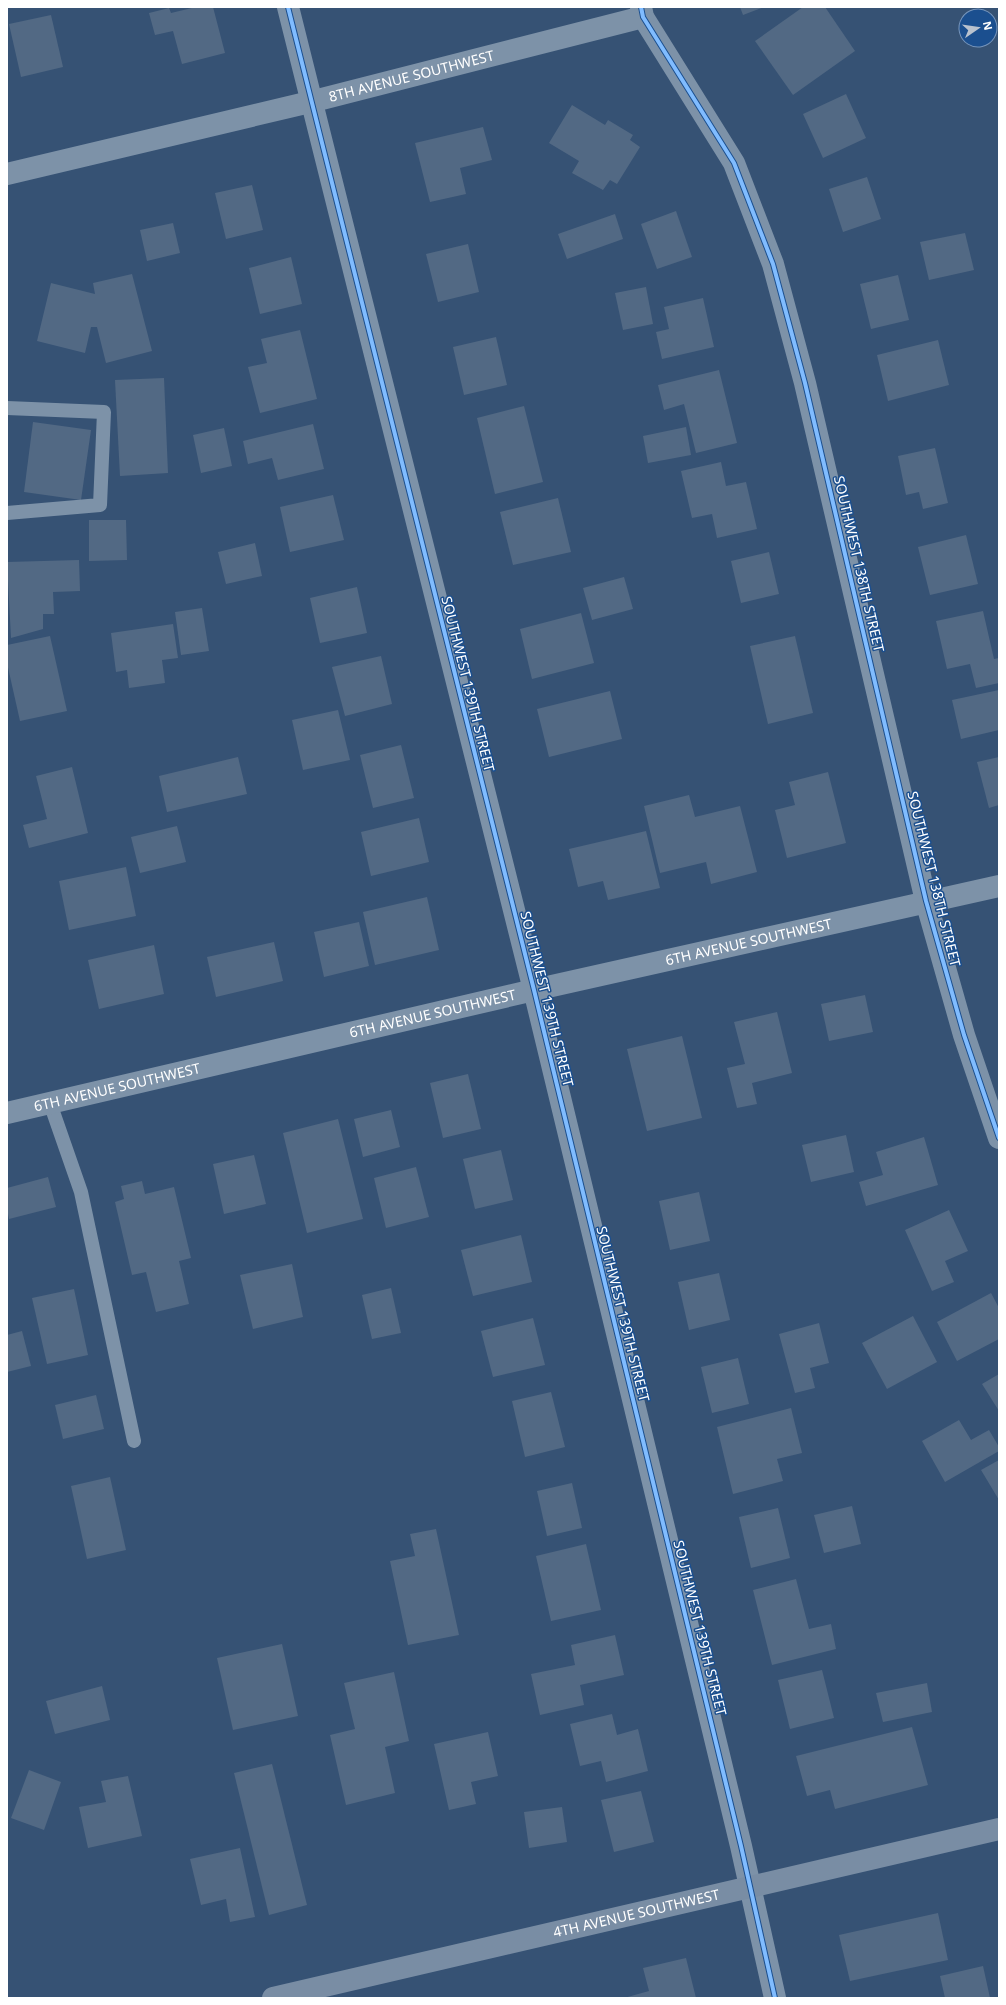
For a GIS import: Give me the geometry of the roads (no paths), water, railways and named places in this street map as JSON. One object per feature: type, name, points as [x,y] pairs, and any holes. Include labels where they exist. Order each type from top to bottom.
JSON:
[{"type":"street","name":"SOUTHWEST 139TH STREET","points":[[288,7],[310,102],[534,990],[750,1887],[775,1998]]},
{"type":"street","name":"8TH AVENUE SOUTHWEST","points":[[7,174],[310,102],[642,12]]},
{"type":"street","name":"SOUTHWEST 138TH STREET","points":[[642,12],[734,164],[773,264],[805,383],[926,901],[964,1035],[999,1138]]},
{"type":"street","name":"6TH AVENUE SOUTHWEST","points":[[8,1108],[50,1103],[534,990],[926,901],[999,886]]},
{"type":"street","name":"4TH AVENUE SOUTHWEST","points":[[273,1998],[999,1829]]},
{"type":"lane","points":[[7,408],[104,412],[100,505],[7,513]]},
{"type":"lane","points":[[50,1103],[81,1192],[134,1441]]}]
